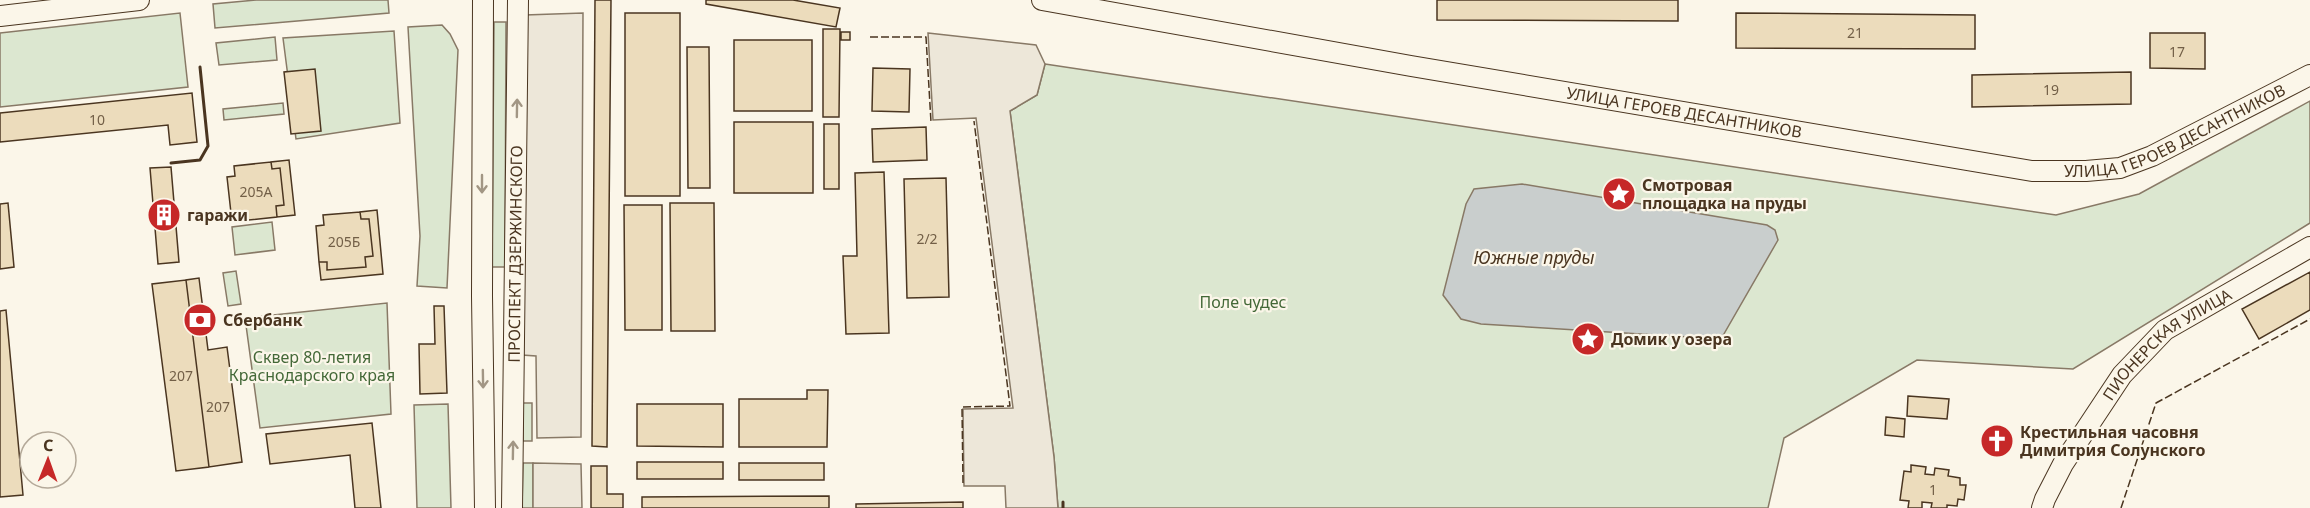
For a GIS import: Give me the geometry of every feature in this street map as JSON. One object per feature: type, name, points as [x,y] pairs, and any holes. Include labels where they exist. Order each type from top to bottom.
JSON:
[{"type":"street","points":[[0,16],[139,0]]},
{"type":"street","name":"ПРОСПЕКТ ДЗЕРЖИНСКОГО","points":[[483,0],[482,296],[485,508]]},
{"type":"street","name":"ПРОСПЕКТ ДЗЕРЖИНСКОГО","points":[[512,508],[518,0]]},
{"type":"street","name":"УЛИЦА ГЕРОЕВ ДЕСАНТНИКОВ","points":[[1042,0],[1411,66],[2032,171],[2086,171],[2120,168],[2141,160],[2310,75]]},
{"type":"street","name":"ПИОНЕРСКАЯ УЛИЦА","points":[[2042,508],[2063,464],[2122,375],[2165,330],[2310,247]]},
{"type":"green space","points":[[256,0],[388,0],[389,13],[215,28],[213,4]]},
{"type":"green space","points":[[180,13],[188,87],[0,107],[0,33]]},
{"type":"green space","points":[[494,22],[506,22],[505,267],[492,267]]},
{"type":"green space","points":[[442,25],[450,34],[458,50],[447,288],[417,286],[420,236],[408,27]]},
{"type":"green space","points":[[394,31],[400,123],[296,139],[283,38]]},
{"type":"green space","points":[[275,37],[277,60],[219,65],[216,43]]},
{"type":"green space","name":"Поле чудес","points":[[1045,64],[2056,215],[2139,194],[2310,101],[2310,223],[2073,369],[1917,360],[1784,438],[1768,508],[1058,508],[1054,457],[1010,111],[1037,95]]},
{"type":"green space","points":[[283,103],[284,114],[224,120],[223,109]]},
{"type":"green space","points":[[272,222],[275,250],[235,255],[232,227]]},
{"type":"green space","points":[[236,271],[241,304],[228,306],[223,273]]},
{"type":"green space","name":"Сквер 80-летия Краснодарского края","points":[[387,303],[391,414],[260,428],[245,318]]},
{"type":"green space","points":[[523,403],[532,403],[532,441],[523,441]]},
{"type":"green space","points":[[448,404],[451,508],[417,508],[414,405]]},
{"type":"green space","points":[[523,463],[533,463],[533,508],[522,508]]},
{"type":"shaded area","points":[[583,13],[581,437],[537,438],[536,356],[522,355],[525,15]]},
{"type":"shaded area","points":[[928,33],[1036,45],[1045,64],[1037,95],[1010,111],[1054,457],[1058,508],[1006,508],[1005,486],[964,486],[963,409],[1013,408],[976,118],[933,120]]},
{"type":"shaded area","points":[[533,463],[581,464],[582,508],[533,508]]},
{"type":"water","name":"Южные пруды","points":[[1522,184],[1767,225],[1775,230],[1778,240],[1721,339],[1481,324],[1461,319],[1443,295],[1466,204],[1474,189]]},
{"type":"building","points":[[595,0],[611,0],[607,447],[592,446]]},
{"type":"building","points":[[706,0],[793,0],[840,8],[836,27],[706,4]]},
{"type":"building","points":[[1437,0],[1678,0],[1678,21],[1437,20]]},
{"type":"building","points":[[625,13],[680,13],[680,196],[625,196]]},
{"type":"building","points":[[1736,13],[1975,15],[1975,49],[1736,48]]},
{"type":"building","points":[[823,29],[840,29],[839,117],[823,117]]},
{"type":"building","points":[[841,32],[850,32],[850,40],[841,40]]},
{"type":"building","points":[[2150,33],[2205,33],[2205,69],[2150,68]]},
{"type":"building","points":[[734,40],[812,40],[812,111],[734,111]]},
{"type":"building","points":[[687,47],[709,47],[710,188],[688,188]]},
{"type":"building","points":[[873,68],[910,69],[909,112],[872,111]]},
{"type":"building","points":[[315,69],[321,131],[291,134],[284,72]]},
{"type":"building","points":[[2131,72],[2131,104],[1972,107],[1972,75]]},
{"type":"building","points":[[192,93],[197,142],[170,145],[168,125],[0,142],[0,113]]},
{"type":"building","points":[[734,122],[813,122],[813,193],[734,193]]},
{"type":"building","points":[[824,124],[839,124],[839,189],[824,189]]},
{"type":"building","points":[[926,127],[927,160],[873,162],[872,129]]},
{"type":"building","points":[[289,160],[295,215],[277,217],[276,206],[284,205],[280,168],[272,169],[271,162]]},
{"type":"building","points":[[271,162],[272,169],[280,168],[284,205],[276,206],[277,217],[239,221],[238,213],[231,213],[227,177],[235,176],[234,166]]},
{"type":"building","name":"гаражи","points":[[171,167],[179,262],[158,264],[150,168]]},
{"type":"building","points":[[884,172],[889,333],[846,334],[843,256],[857,256],[855,173]]},
{"type":"building","points":[[946,178],[949,297],[907,298],[904,179]]},
{"type":"building","points":[[8,203],[14,267],[0,269],[0,204]]},
{"type":"building","points":[[670,203],[714,203],[715,331],[671,331]]},
{"type":"building","points":[[624,205],[662,205],[662,330],[625,330]]},
{"type":"building","points":[[377,210],[383,274],[321,280],[319,262],[327,262],[327,270],[366,267],[365,257],[373,256],[369,219],[361,219],[360,212]]},
{"type":"building","points":[[360,212],[361,219],[369,219],[373,256],[365,257],[366,267],[327,270],[327,262],[319,262],[316,226],[324,225],[323,215]]},
{"type":"building","points":[[2310,272],[2310,310],[2259,339],[2242,309]]},
{"type":"building","points":[[199,278],[208,350],[227,347],[242,462],[209,467],[186,280]]},
{"type":"building","points":[[186,280],[209,467],[176,471],[152,284]]},
{"type":"building","points":[[434,306],[444,306],[447,393],[420,394],[419,344],[435,344]]},
{"type":"building","points":[[6,310],[18,441],[18,490],[23,490],[23,495],[0,497],[0,311]]},
{"type":"building","points":[[807,390],[828,390],[827,447],[739,447],[739,399],[807,399]]},
{"type":"building","points":[[1908,396],[1949,399],[1947,419],[1907,416]]},
{"type":"building","points":[[637,404],[723,404],[723,447],[637,446]]},
{"type":"building","points":[[1886,417],[1905,419],[1904,437],[1885,435]]},
{"type":"building","points":[[372,423],[381,508],[355,508],[350,455],[270,464],[266,434]]},
{"type":"building","name":"Крестильная часовня Димитрия Солунского","points":[[1986,432],[2010,434],[2008,451],[1985,448]]},
{"type":"building","points":[[637,462],[723,462],[723,479],[637,479]]},
{"type":"building","points":[[739,463],[824,463],[824,480],[739,480]]},
{"type":"building","points":[[1911,465],[1926,467],[1925,474],[1934,475],[1935,468],[1949,470],[1948,476],[1960,478],[1960,485],[1966,485],[1964,500],[1958,499],[1957,506],[1947,505],[1947,508],[1931,508],[1932,503],[1922,502],[1922,508],[1908,508],[1909,501],[1900,500],[1904,471],[1911,472]]},
{"type":"building","points":[[591,466],[607,466],[607,494],[623,494],[623,508],[591,508]]},
{"type":"building","points":[[829,496],[829,508],[642,508],[642,497]]},
{"type":"building","points":[[963,502],[963,508],[856,508],[856,504]]},
{"type":"fence","points":[[870,37],[926,37],[931,122]]},
{"type":"fence","points":[[963,483],[962,407],[1010,406],[974,121]]},
{"type":"fence","points":[[2121,508],[2156,403],[2310,319]]},
{"type":"wall","points":[[171,163],[200,160],[208,146],[200,67]]},
{"type":"wall","points":[[1063,502],[1063,508]]},
{"type":"place","name":"Смотровая площадка на пруды","points":[[1619,194]]},
{"type":"place","name":"гаражи","points":[[164,215]]},
{"type":"place","name":"Сбербанк","points":[[200,320]]},
{"type":"place","name":"Домик у озера","points":[[1588,339]]},
{"type":"place","name":"Крестильная часовня Димитрия Солунского","points":[[1997,441]]}]
